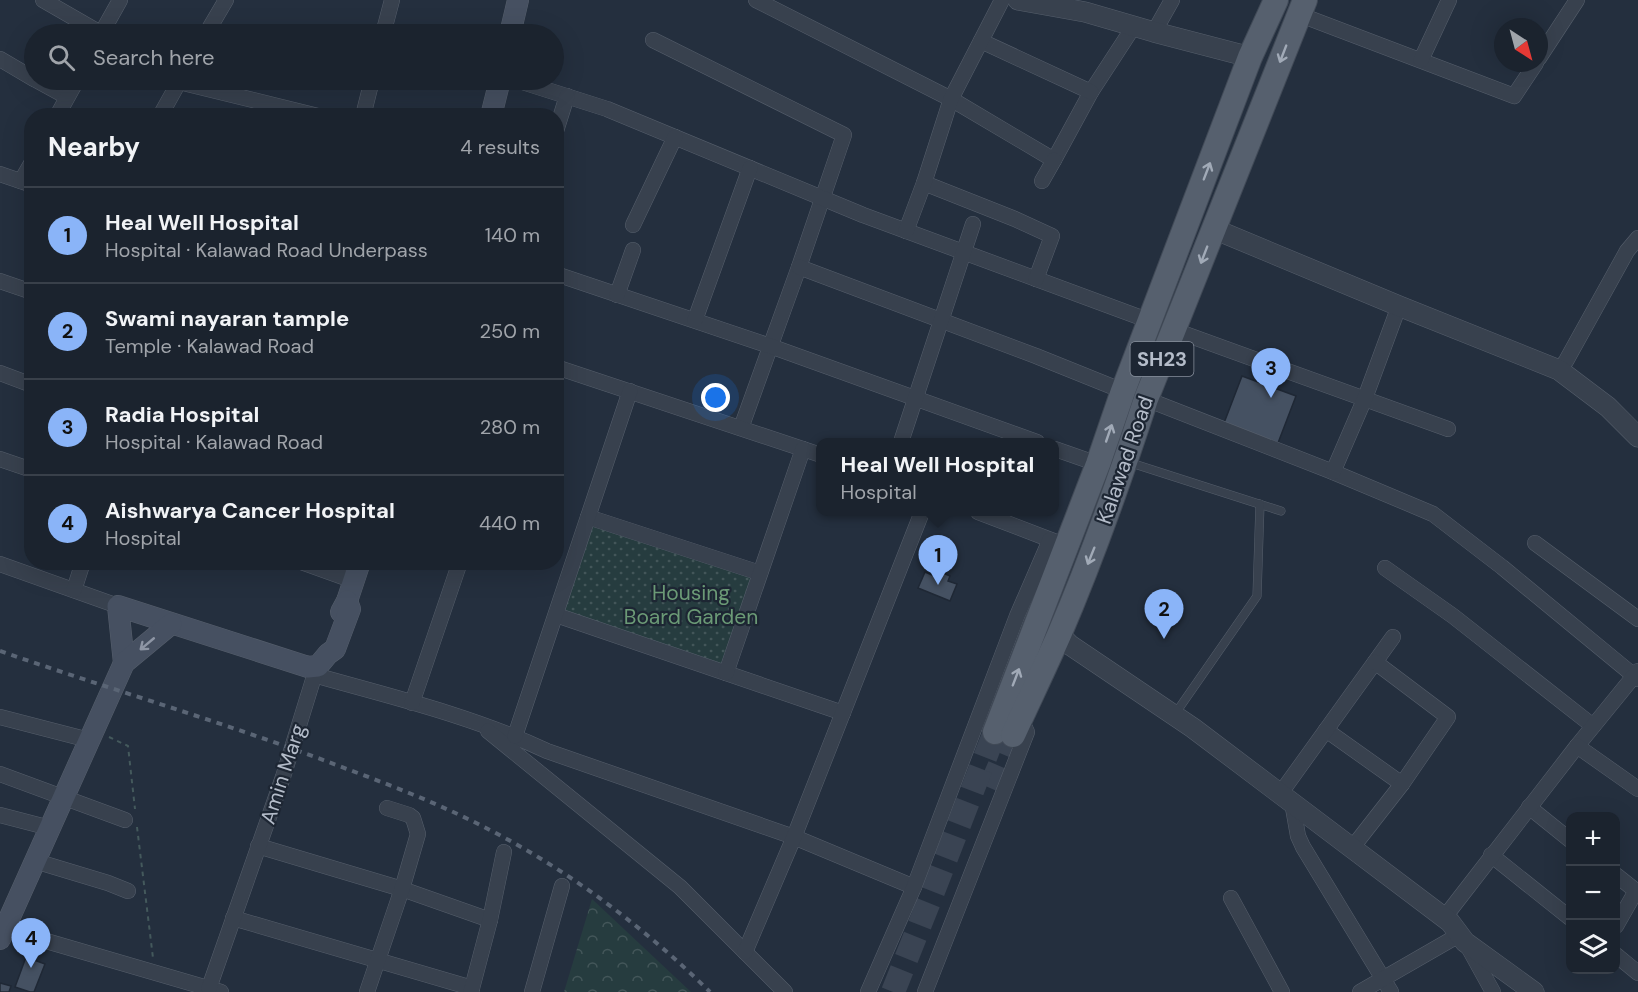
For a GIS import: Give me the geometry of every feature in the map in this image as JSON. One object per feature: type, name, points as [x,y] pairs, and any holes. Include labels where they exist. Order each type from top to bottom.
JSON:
[{"type":"main road","points":[[513,24],[519,0]]},
{"type":"main road","name":"Kalawad Road","points":[[1058,543],[1098,464],[1250,57],[1276,0]]},
{"type":"main road","name":"Kalawad Road","points":[[1009,728],[1059,634],[1095,547],[1146,399],[1302,7]]},
{"type":"main road","points":[[493,108],[498,90]]},
{"type":"main road","name":"SH23","points":[[1009,728],[1058,543]]},
{"type":"main road","points":[[124,663],[118,606],[308,667],[320,665],[335,649],[350,609],[347,602],[357,572]]},
{"type":"main road","points":[[2,934],[124,663],[171,624]]},
{"type":"street","points":[[43,0],[85,24]]},
{"type":"street","points":[[107,24],[120,0]]},
{"type":"street","points":[[212,24],[226,0]]},
{"type":"street","points":[[386,24],[392,0]]},
{"type":"street","points":[[756,0],[951,99],[1054,160]]},
{"type":"street","points":[[906,231],[951,99],[1002,0]]},
{"type":"street","points":[[1018,0],[1075,5],[1154,32],[1250,57]]},
{"type":"street","points":[[1154,32],[1172,0]]},
{"type":"street","points":[[1421,60],[1449,0]]},
{"type":"street","points":[[1548,44],[1577,0]]},
{"type":"street","points":[[1302,7],[1421,60],[1514,96],[1530,72]]},
{"type":"street","points":[[1042,181],[1091,93],[1134,26]]},
{"type":"street","points":[[653,40],[844,135],[741,428]]},
{"type":"street","points":[[981,41],[1091,93]]},
{"type":"street","points":[[0,59],[24,73]]},
{"type":"street","points":[[55,90],[68,97]]},
{"type":"street","points":[[62,108],[72,90]]},
{"type":"street","points":[[165,108],[175,90]]},
{"type":"street","points":[[215,90],[285,108]]},
{"type":"street","points":[[365,108],[370,90]]},
{"type":"street","points":[[548,90],[607,109],[906,231],[1150,321]]},
{"type":"street","points":[[563,108],[567,96]]},
{"type":"street","points":[[633,225],[675,137]]},
{"type":"street","points":[[695,320],[750,168]]},
{"type":"street","points":[[0,174],[24,182]]},
{"type":"street","points":[[924,183],[1052,236],[1036,279]]},
{"type":"street","points":[[902,438],[973,224]]},
{"type":"street","points":[[1214,229],[1559,370],[1608,407],[1638,436]]},
{"type":"street","points":[[1559,370],[1632,255],[1638,238]]},
{"type":"street","points":[[617,295],[633,250]]},
{"type":"street","points":[[799,267],[1036,356],[1123,392]]},
{"type":"street","points":[[564,277],[771,346],[1026,438]]},
{"type":"street","points":[[0,281],[24,289]]},
{"type":"street","points":[[1333,472],[1365,398],[1399,306]]},
{"type":"street","points":[[1174,330],[1448,429]]},
{"type":"street","points":[[564,370],[816,453]]},
{"type":"street","points":[[0,373],[24,382]]},
{"type":"street","points":[[516,736],[630,392]]},
{"type":"street","points":[[1146,399],[1433,514],[1637,675],[1577,746],[1444,918]]},
{"type":"street","points":[[726,673],[803,449]]},
{"type":"street","points":[[1059,450],[1098,464]]},
{"type":"street","points":[[0,459],[24,467]]},
{"type":"street","points":[[745,952],[794,837],[920,516]]},
{"type":"street","points":[[868,992],[914,887],[1017,616],[1058,543],[988,516]]},
{"type":"street","points":[[588,517],[760,573]]},
{"type":"street","points":[[1534,543],[1638,619]]},
{"type":"street","points":[[0,564],[118,606]]},
{"type":"street","points":[[1385,568],[1453,616],[1593,726]]},
{"type":"street","points":[[74,590],[80,570]]},
{"type":"street","points":[[412,703],[457,570]]},
{"type":"street","points":[[556,615],[843,713]]},
{"type":"street","points":[[1059,634],[1070,645],[1175,715],[1450,922],[1462,938],[1493,992]]},
{"type":"street","points":[[1387,986],[1303,847],[1286,798],[1326,730],[1393,637]]},
{"type":"street","points":[[1352,848],[1402,784],[1448,717],[1375,662]]},
{"type":"street","points":[[320,665],[412,703],[477,722],[516,736],[546,751],[794,837],[914,887]]},
{"type":"street","name":"Amin Marg","points":[[215,990],[233,918],[320,665]]},
{"type":"street","points":[[0,717],[92,735]]},
{"type":"street","points":[[477,722],[680,887],[785,992]]},
{"type":"street","points":[[925,992],[1027,732],[1009,728]]},
{"type":"street","points":[[1326,730],[1402,784]]},
{"type":"street","points":[[1577,746],[1638,789]]},
{"type":"street","points":[[0,774],[133,820]]},
{"type":"street","points":[[1529,807],[1566,837]]},
{"type":"street","points":[[367,992],[402,890],[418,834],[413,818],[387,808]]},
{"type":"street","points":[[0,815],[50,828]]},
{"type":"street","points":[[258,846],[402,890],[490,920]]},
{"type":"street","points":[[233,918],[472,990],[504,852]]},
{"type":"street","points":[[1491,855],[1566,915]]},
{"type":"street","points":[[35,861],[128,891]]},
{"type":"street","points":[[1620,878],[1636,891],[1620,919]]},
{"type":"street","points":[[532,992],[562,886]]},
{"type":"street","points":[[1231,898],[1282,992]]},
{"type":"street","points":[[2,934],[215,990]]},
{"type":"street","points":[[1360,992],[1387,986],[1462,938]]},
{"type":"street","points":[[1462,938],[1534,992]]},
{"type":"street","points":[[1620,958],[1638,973]]},
{"type":"lane","points":[[1126,461],[1281,511]]},
{"type":"lane","points":[[1175,715],[1257,596],[1260,504]]},
{"type":"path","points":[[92,735],[128,746],[133,820],[158,974]]},
{"type":"green space","name":"Housing Board Garden","points":[[588,517],[760,573],[726,673],[556,615]]},
{"type":"green space","points":[[592,899],[691,992],[564,992]]},
{"type":"building","points":[[1242,376],[1296,396],[1278,443],[1224,423]]},
{"type":"building","points":[[934,569],[950,576],[948,581],[957,584],[950,601],[918,588],[925,572],[932,575]]},
{"type":"building","points":[[26,957],[45,964],[34,992],[15,987]]},
{"type":"building","points":[[0,983],[11,986],[9,992],[0,992]]},
{"type":"tunnel","points":[[893,992],[995,732]]},
{"type":"tunnel","points":[[990,788],[1013,735]]},
{"type":"railway","points":[[0,651],[304,753],[407,792],[466,818],[533,854],[587,889],[663,948],[710,992]]},
{"type":"place","name":"Radia Hospital","points":[[1271,398]]},
{"type":"place","name":"Heal Well Hospital","points":[[938,585]]},
{"type":"place","name":"Swami nayaran tample","points":[[1164,639]]},
{"type":"place","name":"Aishwarya Cancer Hospital","points":[[31,968]]}]
